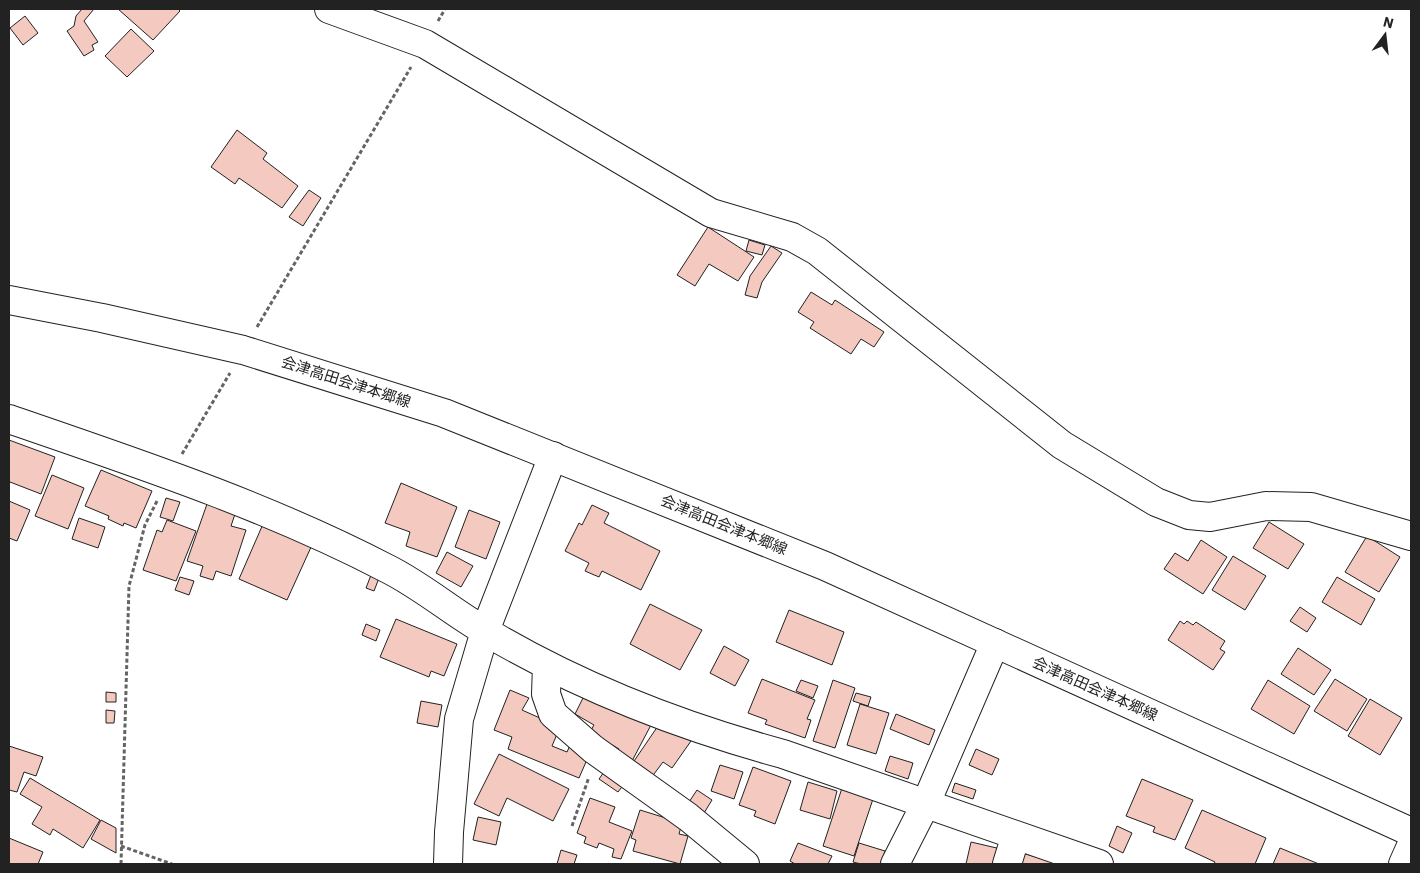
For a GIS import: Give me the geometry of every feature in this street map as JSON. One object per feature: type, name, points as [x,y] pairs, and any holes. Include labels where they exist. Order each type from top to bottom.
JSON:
[{"type":"street","points":[[329,9],[425,44],[712,213],[792,237],[817,251],[1062,445],[1156,502],[1189,515],[1210,517],[1266,506],[1311,507],[1411,536]]},
{"type":"street","name":"会津高田会津本郷線","points":[[9,300],[102,318],[243,350],[444,414],[825,566],[1411,832]]},
{"type":"street","points":[[9,419],[170,474],[283,519],[390,569],[485,631],[547,665],[616,696],[673,719],[926,803],[1099,864]]},
{"type":"street","points":[[449,864],[449,832],[460,719],[485,631],[553,456]]},
{"type":"street","points":[[895,864],[926,803],[995,643]]},
{"type":"street","points":[[547,665],[546,694],[553,714],[598,753],[688,818],[745,864]]},
{"type":"street","points":[[1007,864],[1016,835]]},
{"type":"street","points":[[1403,864],[1411,846]]},
{"type":"path","points":[[120,864],[129,586],[145,526],[170,474],[445,9]]},
{"type":"path","points":[[572,826],[598,753]]},
{"type":"path","points":[[121,846],[172,864]]},
{"type":"building","points":[[82,9],[94,9],[84,21],[98,42],[92,45],[94,50],[84,56],[67,31],[74,26],[76,16]]},
{"type":"building","points":[[118,9],[178,9],[180,11],[153,40]]},
{"type":"building","points":[[25,16],[38,33],[23,45],[10,28]]},
{"type":"building","points":[[131,29],[154,51],[127,77],[105,56]]},
{"type":"building","points":[[237,130],[267,153],[263,159],[298,186],[282,208],[239,178],[235,184],[211,167]]},
{"type":"building","points":[[309,190],[321,198],[303,226],[289,217]]},
{"type":"building","points":[[708,227],[754,257],[738,281],[709,264],[695,286],[677,275]]},
{"type":"building","points":[[749,240],[765,245],[762,255],[746,251]]},
{"type":"building","points":[[771,246],[782,253],[762,282],[757,298],[745,295],[750,276]]},
{"type":"building","points":[[811,292],[832,305],[835,300],[884,332],[874,347],[861,339],[851,354],[810,328],[814,322],[798,312]]},
{"type":"building","points":[[9,440],[55,457],[41,494],[10,482],[9,484]]},
{"type":"building","points":[[101,470],[152,491],[136,528],[124,523],[123,526],[108,519],[109,516],[85,506]]},
{"type":"building","points":[[52,475],[84,488],[68,529],[35,516]]},
{"type":"building","points":[[401,483],[457,507],[437,557],[406,546],[410,532],[385,523]]},
{"type":"building","points":[[166,498],[180,502],[173,521],[160,517]]},
{"type":"building","points":[[9,501],[30,510],[17,541],[9,538]]},
{"type":"building","points":[[207,504],[235,514],[231,526],[246,530],[231,576],[216,571],[213,580],[200,576],[203,566],[187,561]]},
{"type":"building","points":[[592,505],[609,513],[604,523],[660,551],[641,590],[602,571],[599,577],[585,571],[589,563],[565,551],[579,523],[582,525]]},
{"type":"building","points":[[469,510],[500,522],[486,559],[455,547]]},
{"type":"building","points":[[79,518],[105,527],[98,548],[72,539]]},
{"type":"building","points":[[167,520],[196,531],[176,581],[143,570],[157,530],[162,532]]},
{"type":"building","points":[[1269,522],[1304,544],[1288,569],[1253,548]]},
{"type":"building","points":[[263,524],[312,545],[287,600],[239,579]]},
{"type":"building","points":[[1367,536],[1400,557],[1379,592],[1345,572]]},
{"type":"building","points":[[1201,540],[1227,557],[1203,594],[1164,569],[1175,553],[1188,561]]},
{"type":"building","points":[[447,552],[473,566],[461,587],[436,573]]},
{"type":"building","points":[[1233,556],[1266,576],[1245,610],[1212,590]]},
{"type":"building","points":[[371,575],[379,578],[374,591],[366,588]]},
{"type":"building","points":[[180,577],[194,581],[189,595],[175,590]]},
{"type":"building","points":[[1337,577],[1375,599],[1361,625],[1322,602]]},
{"type":"building","points":[[650,604],[702,630],[680,670],[630,644]]},
{"type":"building","points":[[1300,607],[1316,618],[1307,632],[1290,621]]},
{"type":"building","points":[[789,610],[844,632],[832,665],[776,642]]},
{"type":"building","points":[[396,619],[457,644],[444,676],[431,671],[429,677],[380,657]]},
{"type":"building","points":[[1180,621],[1184,624],[1187,621],[1193,625],[1196,622],[1225,641],[1220,649],[1225,652],[1213,670],[1168,640]]},
{"type":"building","points":[[366,624],[380,630],[376,641],[362,635]]},
{"type":"building","points":[[724,646],[749,660],[735,686],[710,673]]},
{"type":"building","points":[[1298,648],[1331,670],[1314,695],[1281,674]]},
{"type":"building","points":[[762,679],[815,700],[807,719],[811,720],[805,738],[765,724],[767,720],[748,713]]},
{"type":"building","points":[[1335,679],[1367,699],[1347,731],[1314,711]]},
{"type":"building","points":[[801,680],[818,686],[813,698],[796,691]]},
{"type":"building","points":[[833,680],[855,688],[835,748],[813,741]]},
{"type":"building","points":[[1268,680],[1310,706],[1294,734],[1251,709]]},
{"type":"building","points":[[510,690],[529,698],[522,710],[560,727],[552,746],[567,752],[571,743],[589,755],[579,778],[508,749],[512,737],[494,730]]},
{"type":"building","points":[[587,690],[651,725],[632,761],[617,753],[619,749],[590,732],[594,725],[575,714]]},
{"type":"building","points":[[106,692],[116,693],[116,702],[106,702]]},
{"type":"building","points":[[856,693],[871,697],[868,706],[853,701]]},
{"type":"building","points":[[1370,699],[1402,718],[1380,755],[1348,736]]},
{"type":"building","points":[[421,701],[442,705],[438,727],[417,723]]},
{"type":"building","points":[[860,704],[889,713],[876,754],[847,745]]},
{"type":"building","points":[[106,710],[115,711],[114,723],[106,723]]},
{"type":"building","points":[[896,714],[935,730],[929,745],[890,729]]},
{"type":"building","points":[[660,723],[691,741],[672,768],[663,762],[651,778],[632,764]]},
{"type":"building","points":[[9,746],[43,757],[36,776],[24,772],[17,792],[9,790]]},
{"type":"building","points":[[976,749],[999,759],[992,775],[969,765]]},
{"type":"building","points":[[499,754],[569,789],[553,821],[507,798],[499,816],[474,804]]},
{"type":"building","points":[[890,756],[913,763],[908,779],[885,771]]},
{"type":"building","points":[[720,765],[743,772],[734,799],[711,791]]},
{"type":"building","points":[[753,767],[791,781],[775,824],[754,816],[756,811],[739,805]]},
{"type":"building","points":[[606,769],[625,783],[618,792],[599,779]]},
{"type":"building","points":[[30,778],[100,820],[83,848],[53,829],[50,835],[32,824],[42,807],[20,794]]},
{"type":"building","points":[[1142,779],[1193,800],[1175,840],[1153,832],[1155,827],[1126,816]]},
{"type":"building","points":[[808,782],[837,791],[830,819],[800,810]]},
{"type":"building","points":[[955,783],[976,790],[973,799],[952,792]]},
{"type":"building","points":[[842,788],[873,799],[854,856],[823,846]]},
{"type":"building","points":[[697,790],[712,800],[701,818],[685,808]]},
{"type":"building","points":[[590,798],[615,807],[609,822],[632,831],[621,859],[612,857],[614,849],[599,843],[597,848],[584,843],[586,837],[577,833]]},
{"type":"building","points":[[640,810],[682,823],[679,834],[688,836],[680,864],[633,851],[636,840],[631,838]]},
{"type":"building","points":[[1202,810],[1266,838],[1255,864],[1214,864],[1215,862],[1185,848]]},
{"type":"building","points":[[478,817],[501,822],[496,845],[473,840]]},
{"type":"building","points":[[101,820],[116,828],[116,853],[91,839]]},
{"type":"building","points":[[1117,826],[1132,833],[1123,853],[1109,846]]},
{"type":"building","points":[[9,838],[43,852],[38,864],[9,864]]},
{"type":"building","points":[[971,842],[1001,849],[996,864],[966,864]]},
{"type":"building","points":[[798,843],[832,856],[828,864],[795,864],[790,861]]},
{"type":"building","points":[[859,843],[885,851],[881,864],[853,862]]},
{"type":"building","points":[[1280,848],[1319,864],[1273,864]]},
{"type":"building","points":[[561,850],[577,855],[574,864],[557,864]]},
{"type":"building","points":[[1019,852],[1056,863],[1056,864],[1015,864]]}]
